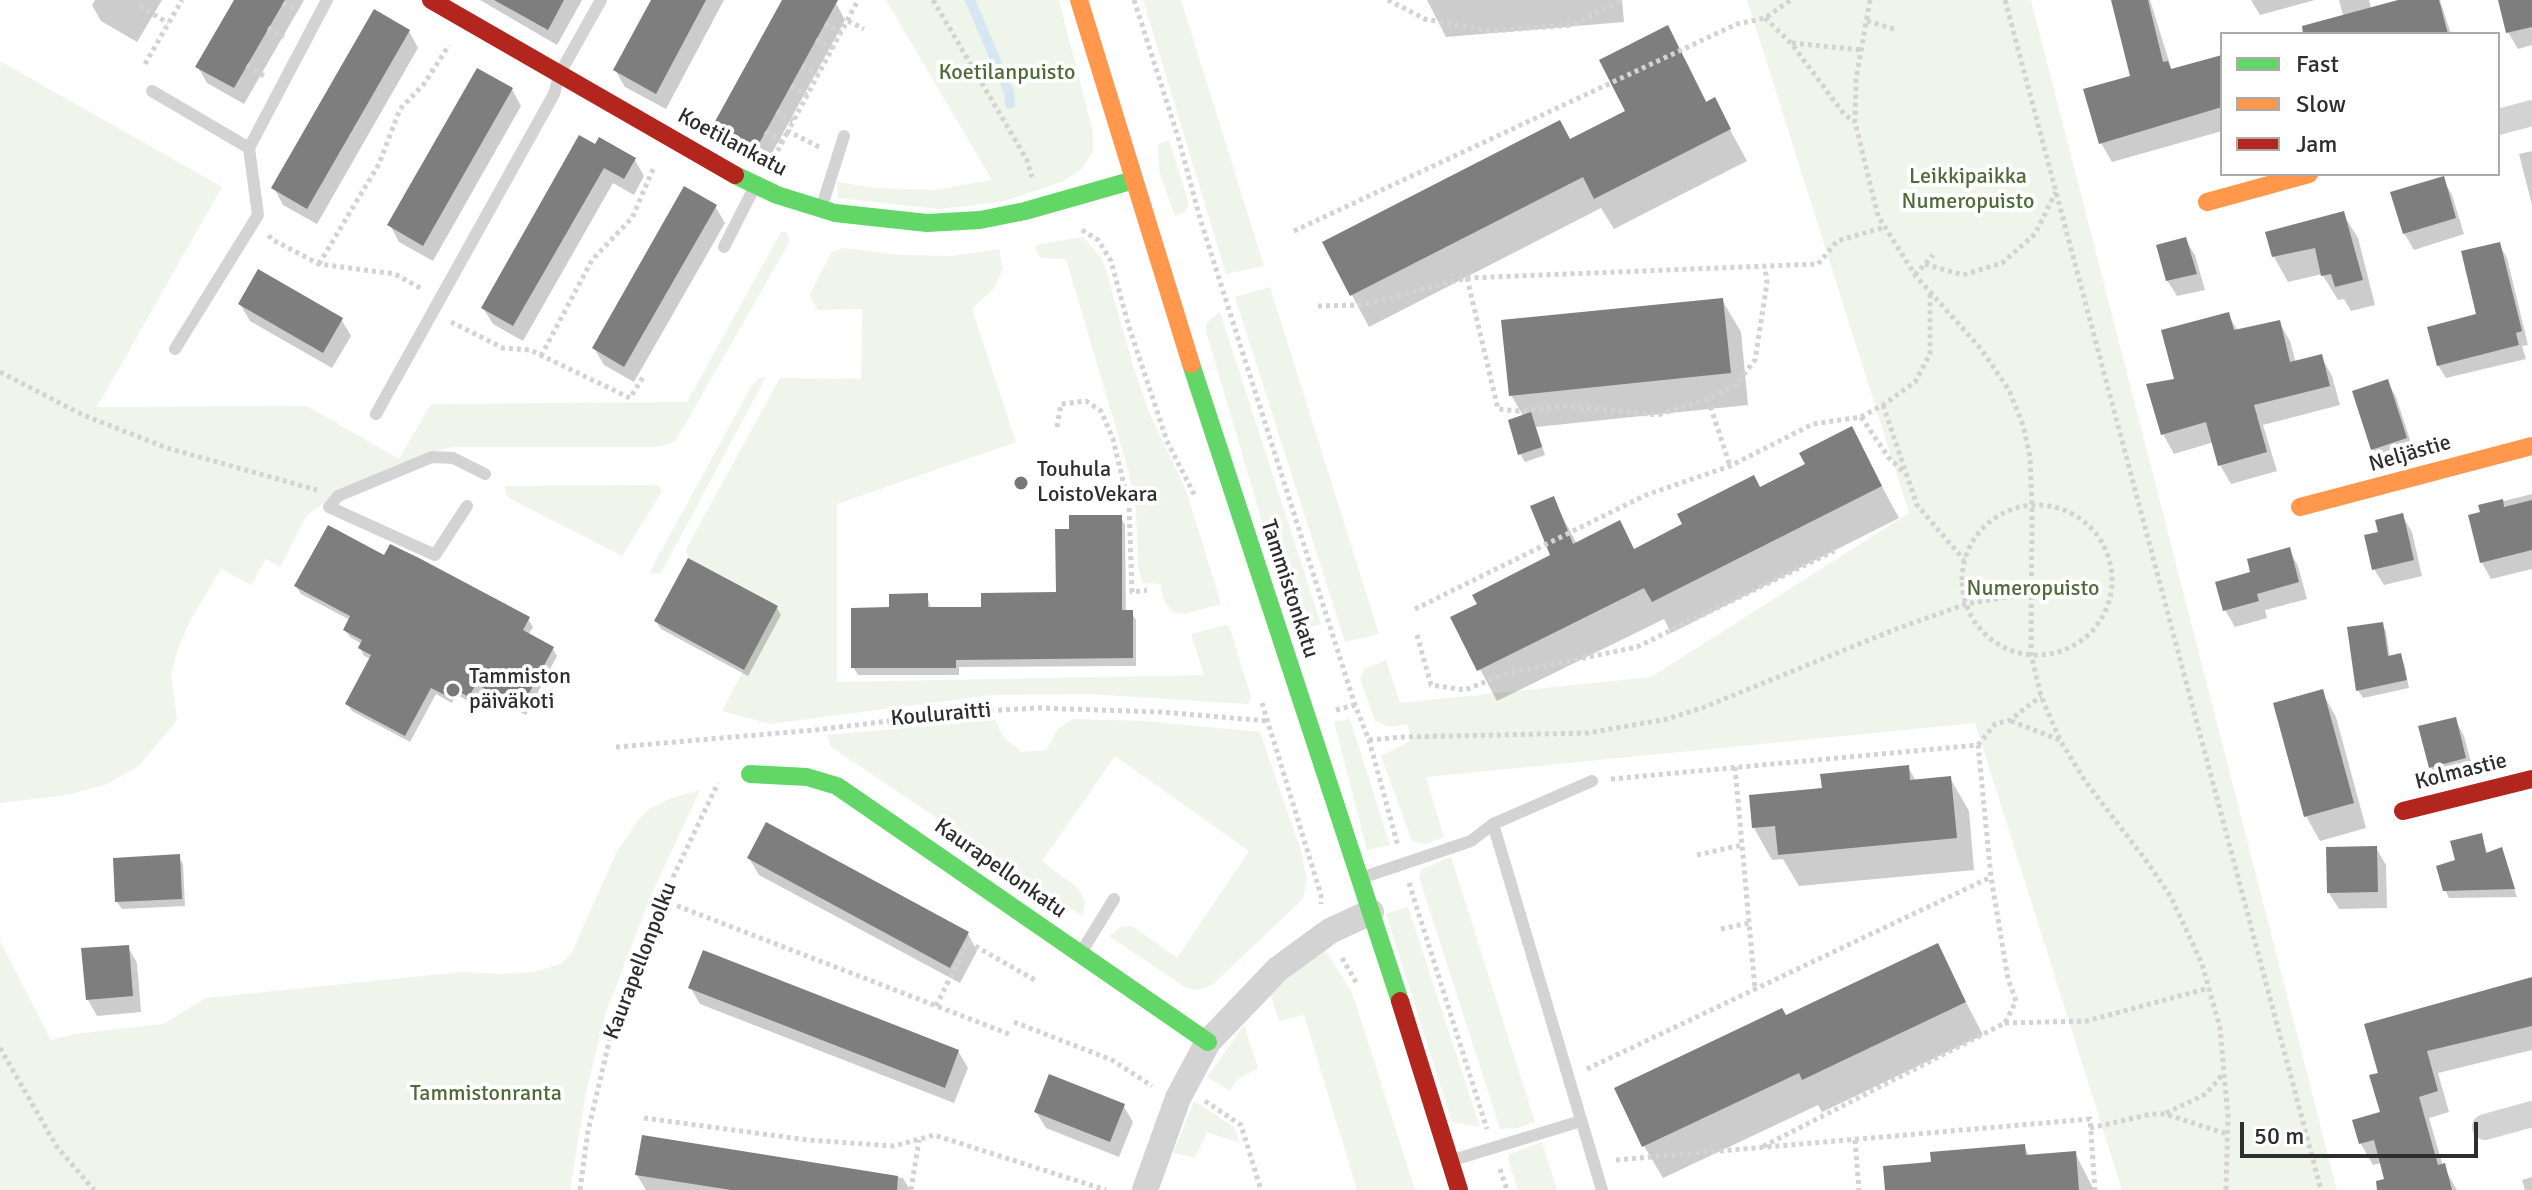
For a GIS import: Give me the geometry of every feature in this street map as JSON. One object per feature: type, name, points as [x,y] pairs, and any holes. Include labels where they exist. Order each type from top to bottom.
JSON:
[{"type":"street","name":"Koetilankatu","points":[[431,0],[755,185],[821,209],[873,219],[927,223],[980,220],[1134,180]]},
{"type":"street","name":"Tammistonkatu","points":[[1079,0],[1291,673],[1361,878],[1459,1190]]},
{"type":"street","points":[[2500,121],[2532,113]]},
{"type":"street","points":[[2207,202],[2302,176]]},
{"type":"street","name":"Neljästie","points":[[2300,507],[2532,446]]},
{"type":"street","name":"Kaurapellonkatu","points":[[750,774],[807,777],[837,786],[1208,1042]]},
{"type":"street","name":"Kolmastie","points":[[2403,811],[2532,779]]},
{"type":"street","points":[[1145,1190],[1181,1092],[1208,1042],[1278,969],[1330,931],[1371,912]]},
{"type":"street","points":[[2485,1127],[2532,1114]]},
{"type":"lane","points":[[175,349],[258,215],[249,148],[327,0]]},
{"type":"lane","points":[[376,414],[554,94],[560,73],[601,0]]},
{"type":"lane","points":[[152,91],[249,148]]},
{"type":"lane","points":[[821,209],[844,136]]},
{"type":"lane","points":[[724,247],[755,185]]},
{"type":"lane","points":[[467,506],[435,555],[329,507],[338,496],[432,457],[453,458],[485,474]]},
{"type":"lane","points":[[1361,878],[1471,841],[1493,824],[1592,781]]},
{"type":"lane","points":[[1493,824],[1602,1190]]},
{"type":"lane","points":[[1080,954],[1114,899]]},
{"type":"lane","points":[[1450,1161],[1581,1121]]},
{"type":"path","points":[[145,64],[182,0]]},
{"type":"path","points":[[837,157],[788,131],[848,21],[857,2],[855,0]]},
{"type":"path","points":[[933,0],[1027,160],[1042,206]]},
{"type":"path","points":[[1134,0],[1178,137],[1201,222],[1355,705],[1369,740],[1402,863],[1507,1190]]},
{"type":"path","points":[[1388,0],[1425,19],[1491,31],[1573,25],[1621,0]]},
{"type":"path","points":[[1294,231],[1737,24],[1765,18],[1791,0]]},
{"type":"path","points":[[2005,0],[2321,1190]]},
{"type":"path","points":[[1871,2],[1856,79],[1855,122],[1878,216],[1915,275],[1981,349],[2009,390],[2023,425],[2030,457],[2032,507],[2031,654],[2041,696],[2060,740],[2085,781],[2171,897],[2202,964],[2220,1028],[2227,1134],[2226,1190]]},
{"type":"path","points":[[140,6],[168,23]]},
{"type":"path","points":[[1765,18],[1791,43],[1844,114],[1855,122]]},
{"type":"path","points":[[848,21],[864,29]]},
{"type":"path","points":[[1867,21],[1897,30]]},
{"type":"path","points":[[825,24],[841,32]]},
{"type":"path","points":[[319,264],[379,164],[400,109],[424,84],[453,37]]},
{"type":"path","points":[[816,40],[833,48]]},
{"type":"path","points":[[1791,43],[1861,50]]},
{"type":"path","points":[[802,66],[818,74]]},
{"type":"path","points":[[791,86],[807,95]]},
{"type":"path","points":[[777,111],[793,121]]},
{"type":"path","points":[[765,132],[782,142]]},
{"type":"path","points":[[541,356],[592,260],[632,218],[659,155]]},
{"type":"path","points":[[1925,264],[1963,275],[2002,263],[2035,234],[2056,191]]},
{"type":"path","points":[[258,215],[271,239],[319,264],[395,274],[440,299]]},
{"type":"path","points":[[1318,306],[1361,305],[1467,278],[1818,264],[1837,241],[1885,227]]},
{"type":"path","points":[[1105,249],[1167,441],[1198,504]]},
{"type":"path","points":[[1915,275],[1933,255]]},
{"type":"path","points":[[1467,278],[1498,409],[1519,411],[1563,406],[1658,415],[1708,399],[1735,386],[1755,360],[1767,283],[1765,267]]},
{"type":"path","points":[[1415,609],[1646,495],[1730,466],[1813,424],[1861,417],[1883,405],[1915,382],[1930,354],[1930,292]]},
{"type":"path","points":[[432,313],[503,348],[530,350],[630,398],[643,377]]},
{"type":"path","points":[[0,372],[83,415],[167,448],[338,496]]},
{"type":"path","points":[[1708,399],[1730,466]]},
{"type":"path","points":[[1057,427],[1061,404],[1086,401],[1101,411],[1113,439],[1129,506],[1132,592],[1147,590]]},
{"type":"path","points":[[1883,405],[1917,505],[1965,561]]},
{"type":"path","points":[[1861,417],[1889,458],[1906,474]]},
{"type":"path","points":[[2032,507],[2057,507],[2085,521],[2107,553],[2111,564],[2112,590],[2105,613],[2082,641],[2064,650],[2031,654],[2014,651],[1987,636],[1966,604],[1962,580],[1965,561],[1976,536],[2009,510],[2032,507]]},
{"type":"path","points":[[1417,635],[1431,685],[1465,690],[1505,674],[1637,647],[1836,550]]},
{"type":"path","points":[[1369,740],[1588,733],[1667,719],[1966,604],[2030,593]]},
{"type":"path","points":[[1259,694],[1321,895],[1322,911],[1361,992]]},
{"type":"path","points":[[2005,1023],[2016,1001],[2008,979],[1991,877],[1978,745],[1995,724],[2010,720],[2041,696]]},
{"type":"path","name":"Kouluraitti","points":[[616,747],[815,730],[963,712],[1024,709],[1161,712],[1268,721]]},
{"type":"path","points":[[2010,720],[2060,740]]},
{"type":"path","points":[[1592,781],[1978,745]]},
{"type":"path","name":"Kaurapellonpolku","points":[[580,1190],[588,1131],[615,1017],[662,900],[727,765],[750,774]]},
{"type":"path","points":[[1735,767],[1755,989]]},
{"type":"path","points":[[1697,855],[1742,845]]},
{"type":"path","points":[[1568,1078],[1991,877]]},
{"type":"path","points":[[662,900],[1009,1034]]},
{"type":"path","points":[[1721,929],[1749,923]]},
{"type":"path","points":[[936,1006],[968,942],[1035,980]]},
{"type":"path","points":[[1760,1148],[2005,1023],[2087,1021],[2209,988]]},
{"type":"path","points":[[1014,1022],[1112,1060],[1158,1090],[1181,1092],[1241,1125],[1258,1188]]},
{"type":"path","points":[[0,1048],[57,1147],[94,1190]]},
{"type":"path","points":[[2165,1114],[2206,1094],[2224,1073]]},
{"type":"path","points":[[2090,1128],[2165,1114],[2227,1134]]},
{"type":"path","points":[[644,1118],[808,1140],[894,1146],[934,1135],[1106,1190]]},
{"type":"path","points":[[1593,1162],[2090,1119],[2095,1190]]},
{"type":"path","points":[[911,1190],[919,1139]]},
{"type":"path","points":[[1855,1140],[1859,1190]]},
{"type":"green space","name":"Koetilanpuisto","points":[[886,0],[1059,0],[1093,132],[1093,152],[1082,169],[1064,181],[1002,202],[939,209],[838,198],[837,182],[875,188],[934,190],[992,180]]},
{"type":"green space","points":[[1143,0],[1181,0],[1264,266],[1226,274]]},
{"type":"green space","name":"Numeropuisto","points":[[1747,0],[2031,0],[2337,1190],[2122,1190],[1975,723],[1426,777],[1444,837],[1426,844],[1412,841],[1381,756],[1412,740],[1407,724],[1390,727],[1375,721],[1360,679],[1364,669],[1386,660],[1400,703],[1651,677],[1909,513]]},
{"type":"green space","points":[[0,61],[222,187],[97,407],[307,406],[399,459],[431,404],[687,402],[781,232],[787,232],[790,241],[675,442],[657,447],[453,447],[392,467],[344,489],[307,515],[280,567],[266,559],[251,585],[221,569],[190,621],[178,649],[171,674],[177,720],[140,765],[105,785],[67,795],[0,803]]},
{"type":"green space","points":[[1169,140],[1189,204],[1185,212],[1175,216],[1159,171],[1158,144]]},
{"type":"green space","points":[[1083,237],[1103,260],[1133,366],[1149,412],[1187,493],[1221,604],[1185,614],[1173,612],[1165,603],[1160,584],[1142,583],[1138,566],[1136,510],[1128,469],[1066,259],[1041,258],[1036,252],[1035,245]]},
{"type":"green space","points":[[843,248],[902,255],[953,256],[999,249],[1003,269],[994,288],[972,309],[1016,442],[837,504],[837,682],[1204,675],[1191,634],[1226,625],[1230,628],[1251,697],[1248,704],[1089,694],[992,695],[770,724],[722,711],[778,606],[688,558],[686,549],[780,378],[861,379],[862,309],[818,310],[809,295],[832,252]]},
{"type":"green space","points":[[1270,287],[1379,634],[1345,642],[1235,297]]},
{"type":"green space","points":[[1220,312],[1321,624],[1302,630],[1263,525],[1205,328],[1209,320]]},
{"type":"green space","points":[[766,377],[661,573],[649,573],[752,385]]},
{"type":"green space","points":[[658,485],[662,491],[622,556],[509,498],[505,492],[505,486]]},
{"type":"green space","points":[[1073,719],[1144,721],[1260,732],[1302,854],[1307,880],[1303,899],[1212,985],[1199,990],[1186,988],[1109,936],[1121,927],[1132,926],[1177,958],[1249,851],[1115,756],[1042,861],[1079,889],[1085,902],[1083,916],[831,747],[827,735],[995,720],[1004,738],[1022,752],[1046,750],[1058,729]]},
{"type":"green space","points":[[1350,719],[1390,845],[1367,850],[1334,722]]},
{"type":"green space","name":"Tammistonranta","points":[[700,790],[652,893],[605,1015],[586,1093],[570,1190],[0,1190],[0,941],[51,1040],[74,1034],[163,1024],[206,998],[462,972],[534,972],[561,964],[572,952],[617,851],[640,818],[649,809],[672,798]]},
{"type":"green space","points":[[1451,857],[1535,1122],[1517,1128],[1500,1129],[1419,877],[1422,869]]},
{"type":"green space","points":[[1408,907],[1480,1127],[1452,1122],[1386,914]]},
{"type":"green space","points":[[1326,951],[1352,992],[1415,1190],[1357,1190],[1304,1015],[1279,1021],[1270,994],[1315,955]]},
{"type":"green space","points":[[1244,1025],[1258,1068],[1238,1079],[1230,1091],[1207,1077]]},
{"type":"green space","points":[[1194,1101],[1234,1127],[1240,1143],[1207,1132],[1195,1158],[1173,1153]]},
{"type":"green space","points":[[1542,1142],[1557,1190],[1518,1190],[1508,1160],[1509,1154]]},
{"type":"building","points":[[234,0],[285,0],[234,88],[195,67]]},
{"type":"building","points":[[494,0],[564,0],[548,30]]},
{"type":"building","points":[[651,0],[706,0],[656,94],[613,70]]},
{"type":"building","points":[[782,0],[838,0],[756,149],[713,125]]},
{"type":"building","points":[[2111,0],[2148,0],[2163,62],[2168,61],[2171,69],[2220,56],[2220,108],[2099,144],[2083,89],[2130,76]]},
{"type":"building","points":[[2398,0],[2439,0],[2447,32],[2303,32],[2302,26]]},
{"type":"building","points":[[2498,0],[2532,0],[2532,27],[2506,33]]},
{"type":"building","points":[[374,9],[410,30],[307,209],[271,188]]},
{"type":"building","points":[[1668,25],[1706,102],[1715,97],[1731,129],[1594,199],[1583,177],[1350,296],[1322,242],[1560,120],[1570,139],[1625,111],[1599,60]]},
{"type":"building","points":[[477,68],[513,88],[423,246],[387,225]]},
{"type":"building","points":[[579,135],[595,144],[599,137],[636,158],[624,179],[604,168],[513,326],[481,308]]},
{"type":"building","points":[[2444,176],[2456,218],[2403,234],[2390,192]]},
{"type":"building","points":[[684,186],[717,205],[624,367],[592,348]]},
{"type":"building","points":[[2344,211],[2363,280],[2335,287],[2331,274],[2321,276],[2315,248],[2272,257],[2265,232]]},
{"type":"building","points":[[2186,237],[2197,274],[2166,281],[2156,245]]},
{"type":"building","points":[[2500,242],[2522,331],[2516,333],[2519,345],[2437,366],[2427,327],[2476,314],[2461,251]]},
{"type":"building","points":[[258,269],[343,318],[323,353],[238,304]]},
{"type":"building","points":[[1723,298],[1731,373],[1509,396],[1501,320]]},
{"type":"building","points":[[2229,312],[2234,330],[2280,320],[2290,362],[2322,354],[2330,386],[2254,405],[2267,452],[2218,466],[2206,422],[2161,435],[2146,384],[2174,379],[2161,330]]},
{"type":"building","points":[[2388,379],[2407,438],[2371,450],[2352,391]]},
{"type":"building","points":[[1531,412],[1542,447],[1518,455],[1508,420]]},
{"type":"building","points":[[1852,426],[1882,486],[1652,602],[1644,588],[1477,671],[1450,617],[1477,604],[1472,595],[1550,555],[1530,506],[1554,496],[1573,544],[1620,520],[1634,549],[1682,524],[1677,514],[1754,475],[1760,487],[1805,464],[1799,453]]},
{"type":"building","points":[[2503,499],[2504,507],[2532,500],[2532,550],[2480,563],[2468,515],[2480,512],[2478,505]]},
{"type":"building","points":[[2403,513],[2414,560],[2372,570],[2364,535],[2378,532],[2375,520]]},
{"type":"building","points":[[1069,515],[1122,515],[1122,610],[1133,610],[1133,658],[956,660],[956,668],[851,668],[851,608],[889,607],[889,594],[928,593],[928,607],[981,607],[981,593],[1056,592],[1055,529],[1069,529]]},
{"type":"building","points":[[328,525],[384,555],[390,544],[530,617],[523,630],[554,647],[521,708],[476,684],[469,697],[452,688],[447,696],[431,688],[405,736],[345,704],[371,655],[358,648],[362,640],[343,630],[350,616],[294,586]]},
{"type":"building","points":[[2290,547],[2299,582],[2257,594],[2259,601],[2223,611],[2215,582],[2250,572],[2247,559]]},
{"type":"building","points":[[688,558],[778,606],[744,670],[654,621]]},
{"type":"building","points":[[2383,622],[2388,656],[2401,653],[2407,680],[2356,691],[2347,627]]},
{"type":"building","points":[[2323,689],[2354,803],[2304,817],[2273,703]]},
{"type":"building","points":[[2456,717],[2466,758],[2429,768],[2418,726]]},
{"type":"building","points":[[1909,765],[1910,780],[1951,776],[1957,838],[1778,855],[1775,826],[1752,828],[1749,795],[1822,788],[1820,774]]},
{"type":"building","points":[[766,822],[969,932],[950,968],[747,858]]},
{"type":"building","points":[[2482,833],[2486,853],[2502,847],[2515,889],[2443,891],[2436,866],[2455,860],[2450,841]]},
{"type":"building","points":[[2377,846],[2378,892],[2327,893],[2326,847]]},
{"type":"building","points":[[180,854],[182,899],[115,902],[113,858]]},
{"type":"building","points":[[1938,943],[1966,1002],[1802,1080],[1799,1073],[1642,1147],[1614,1088],[1782,1008],[1786,1015]]},
{"type":"building","points":[[129,945],[133,996],[86,1000],[81,948]]},
{"type":"building","points":[[703,950],[959,1050],[945,1088],[688,988]]},
{"type":"building","points":[[2532,977],[2532,1026],[2427,1051],[2438,1091],[2419,1097],[2438,1165],[2445,1163],[2452,1190],[2377,1190],[2376,1181],[2384,1179],[2374,1140],[2359,1144],[2352,1120],[2380,1112],[2369,1075],[2378,1073],[2364,1024]]},
{"type":"building","points":[[1049,1074],[1125,1104],[1110,1142],[1034,1112]]},
{"type":"building","points":[[642,1135],[898,1176],[897,1190],[731,1190],[635,1175]]},
{"type":"building","points":[[2025,1144],[2026,1155],[2076,1151],[2079,1190],[1885,1190],[1883,1166],[1931,1162],[1930,1152]]},
{"type":"waterway","points":[[970,0],[1009,92],[1010,104]]},
{"type":"traffic: fast","points":[[735,175],[777,195],[835,213],[927,223],[980,220],[1025,211],[1134,180]]},
{"type":"traffic: fast","points":[[1191,364],[1400,1001]]},
{"type":"traffic: fast","points":[[750,774],[807,777],[837,786],[1208,1042]]},
{"type":"traffic: slow","points":[[1079,0],[1191,364]]},
{"type":"traffic: slow","points":[[2207,202],[2302,176]]},
{"type":"traffic: slow","points":[[2300,507],[2532,446]]},
{"type":"traffic: jam","points":[[431,0],[735,175]]},
{"type":"traffic: jam","points":[[2403,811],[2532,779]]},
{"type":"traffic: jam","points":[[1400,1001],[1459,1190]]},
{"type":"place","name":"Touhula LoistoVekara","points":[[1021,483]]},
{"type":"place","name":"Tammiston päiväkoti","points":[[453,690]]},
{"type":"park label","name":"Leikkipaikka Numeropuisto","points":[[1968,190]]}]
